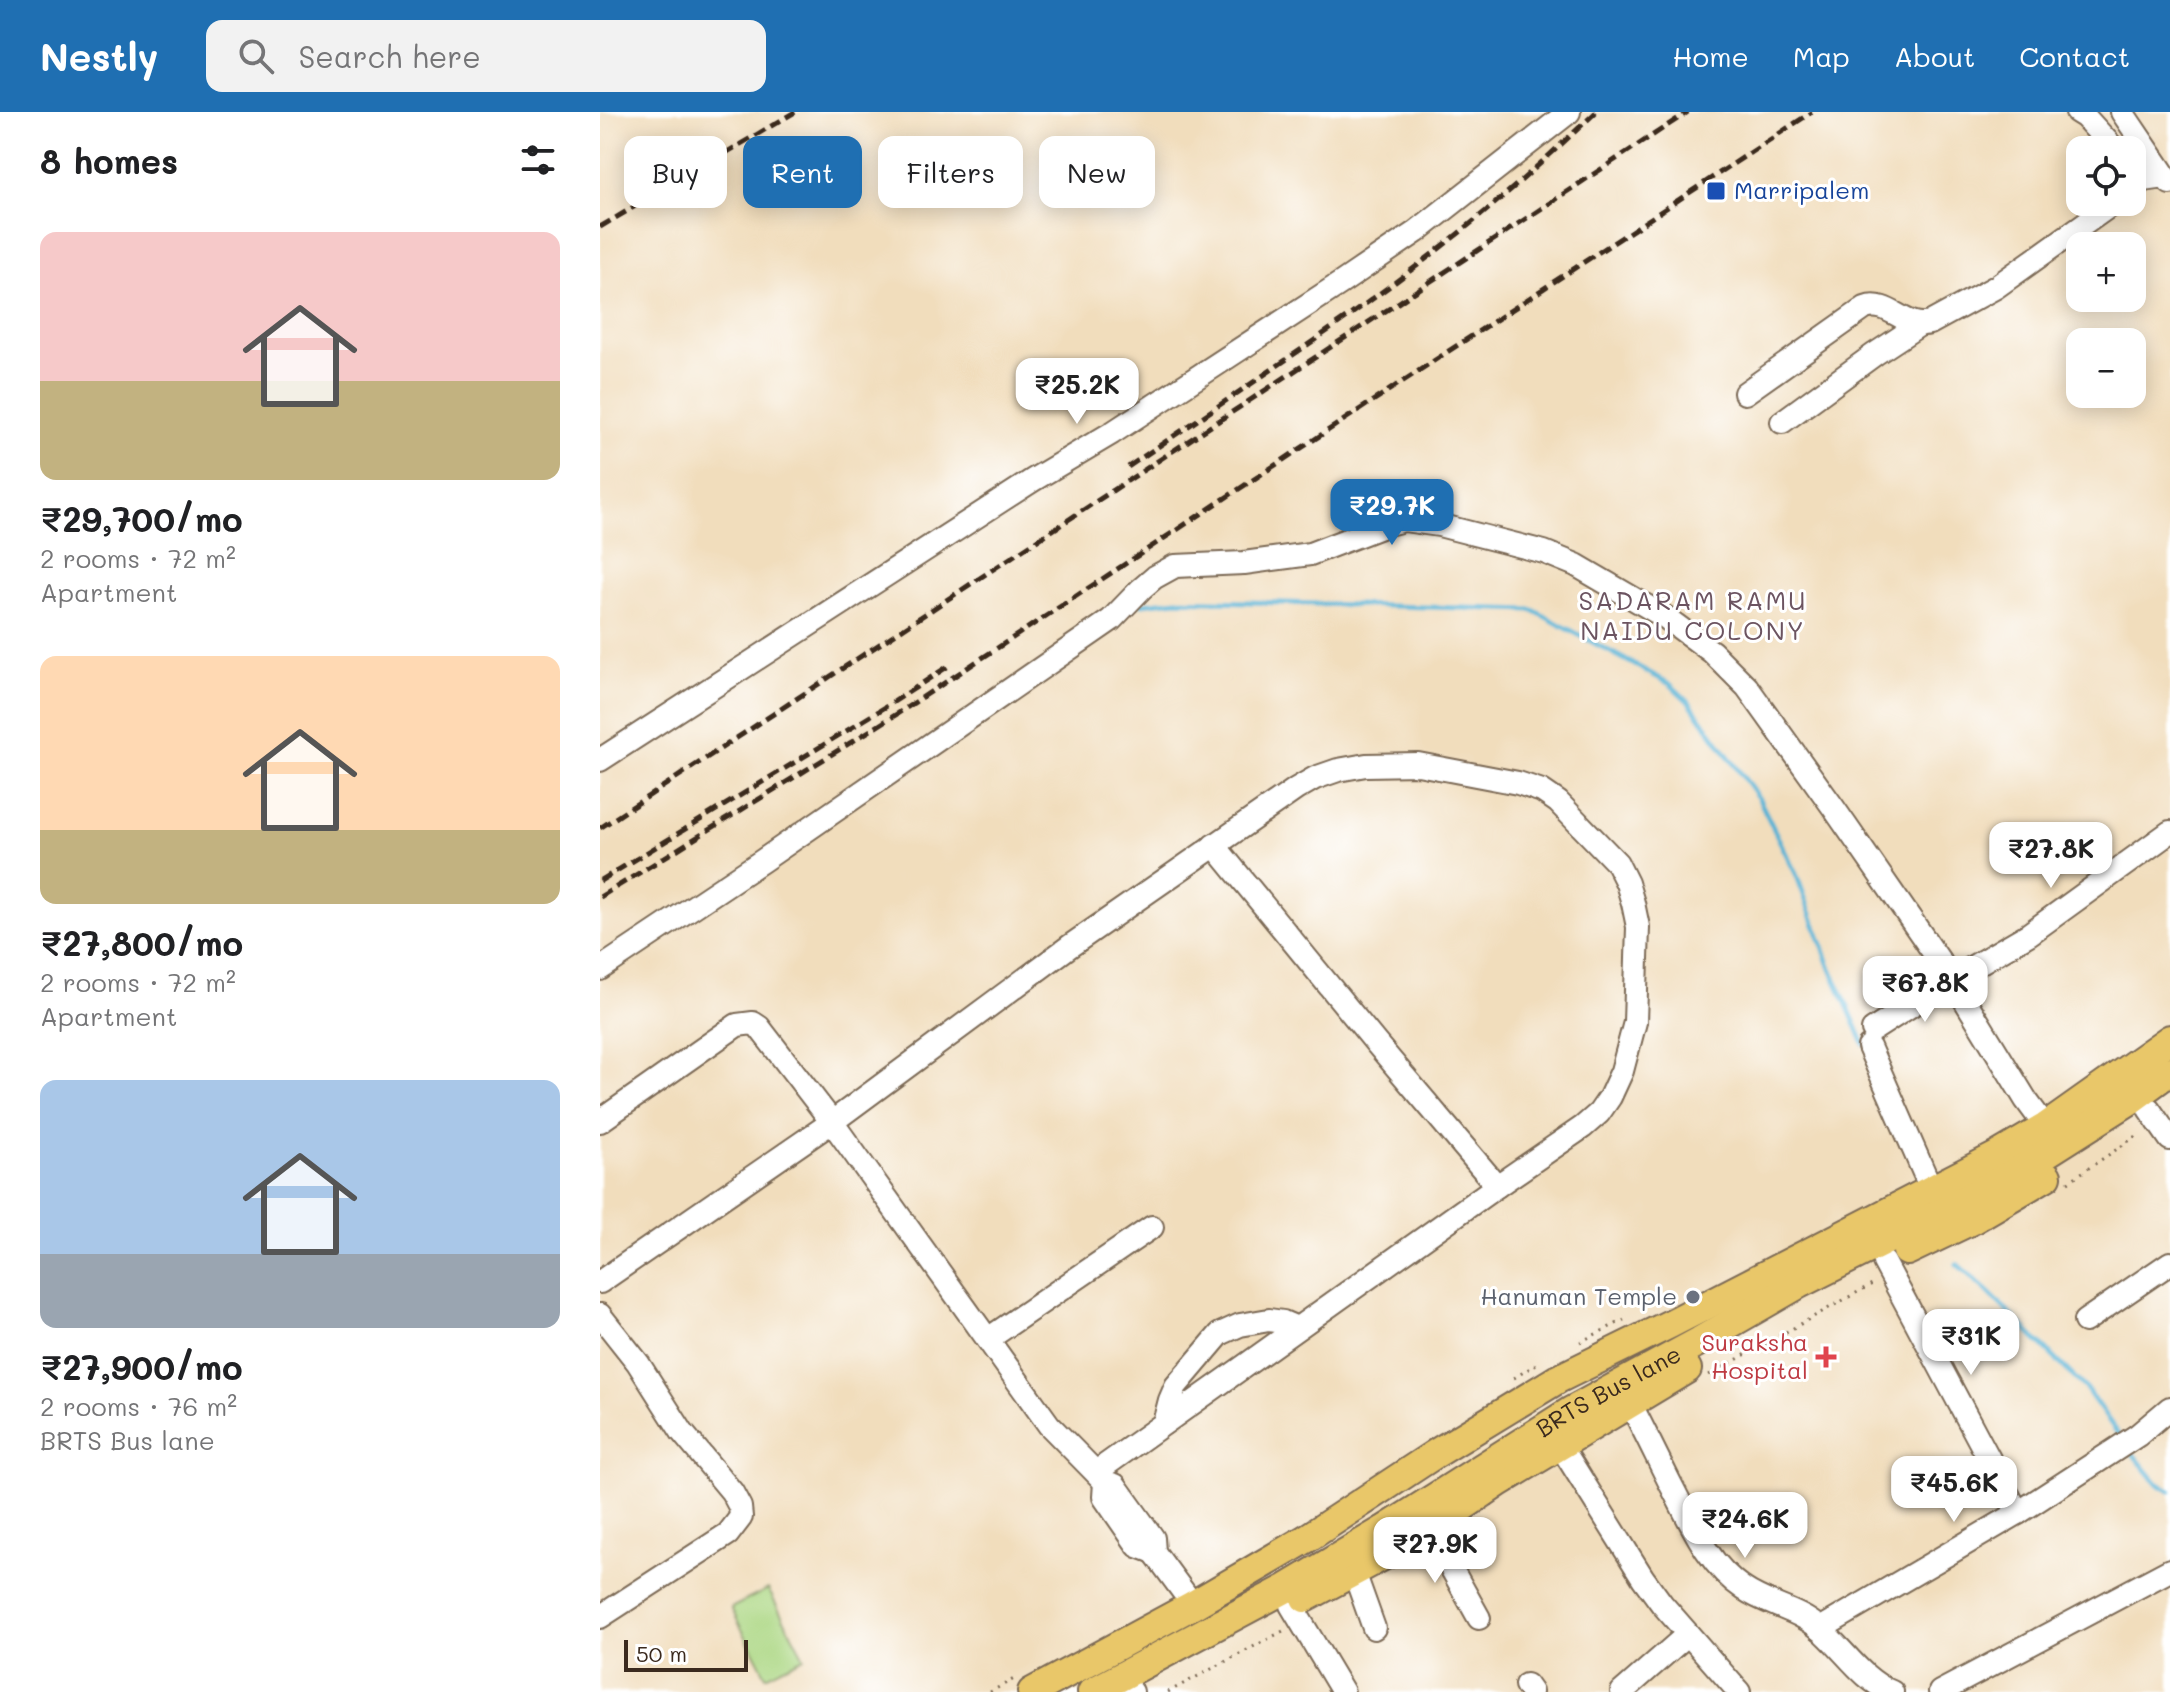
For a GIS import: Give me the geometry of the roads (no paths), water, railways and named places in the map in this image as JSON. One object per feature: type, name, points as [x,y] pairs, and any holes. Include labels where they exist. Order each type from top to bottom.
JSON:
[{"type":"main road","points":[[1032,1692],[1193,1605],[1306,1539],[1435,1454],[1558,1379],[1932,1191],[2046,1127],[2170,1039]]},
{"type":"main road","name":"BRTS Bus lane","points":[[1092,1692],[1287,1588],[1571,1411],[1799,1284],[2028,1165],[2170,1071]]},
{"type":"main road","points":[[1129,1691],[1430,1530],[1499,1482],[1753,1329],[1972,1220],[2054,1172],[2160,1101]]},
{"type":"street","points":[[600,760],[1341,283],[1416,232],[1569,112]]},
{"type":"street","points":[[2077,112],[2102,136]]},
{"type":"street","points":[[2122,112],[2168,180]]},
{"type":"street","points":[[2146,172],[2168,180]]},
{"type":"street","points":[[2146,180],[2168,180]]},
{"type":"street","points":[[1782,422],[1919,325],[1930,323],[1996,287],[2095,216]]},
{"type":"street","points":[[1745,393],[1865,308],[1873,305],[1883,307],[1919,325]]},
{"type":"street","points":[[600,969],[1111,620],[1148,583],[1175,566],[1244,563],[1310,554],[1404,520],[1454,528],[1544,552],[1576,565],[1665,617],[1712,652],[1747,687],[1833,807],[1952,979],[2026,1100],[2046,1127]]},
{"type":"street","points":[[600,1282],[832,1122],[1070,946],[1315,778],[1366,765],[1418,764],[1518,783],[1542,791],[1558,802],[1617,863],[1627,883],[1638,927],[1635,1022],[1622,1071],[1610,1097],[1591,1120],[1551,1150],[1164,1423],[1100,1477]]},
{"type":"street","points":[[1932,1191],[1871,1038],[1952,979],[2029,934],[2170,832]]},
{"type":"street","points":[[1214,845],[1497,1186]]},
{"type":"street","points":[[600,1121],[737,1025],[753,1023],[759,1027],[832,1122],[1059,1437],[1100,1477],[1104,1497],[1138,1546],[1154,1552],[1193,1605]]},
{"type":"street","points":[[2160,1101],[2170,1139]]},
{"type":"street","points":[[988,1339],[1152,1227]]},
{"type":"street","points":[[1884,1262],[2018,1513]]},
{"type":"street","points":[[2085,1321],[2170,1263]]},
{"type":"street","points":[[600,1315],[638,1363],[682,1432],[732,1492],[740,1507],[741,1517],[728,1534],[600,1617]]},
{"type":"street","points":[[1164,1423],[1176,1386],[1220,1334],[1240,1325],[1269,1320],[1297,1328]]},
{"type":"street","points":[[1630,1403],[1710,1558],[1746,1591],[1806,1618],[1873,1682],[1892,1692]]},
{"type":"street","points":[[1820,1629],[2018,1513],[2168,1415]]},
{"type":"street","points":[[1560,1445],[1643,1578],[1739,1692]]},
{"type":"street","points":[[1430,1530],[1479,1618]]},
{"type":"street","points":[[1940,1692],[2170,1570]]},
{"type":"street","points":[[1354,1572],[1374,1628]]},
{"type":"street","points":[[1291,1605],[1343,1692]]},
{"type":"street","points":[[1622,1692],[1688,1634]]},
{"type":"waterway","points":[[1142,604],[1177,600],[1533,610],[1670,684],[1690,703],[1759,799],[1797,876],[1831,969],[1864,1044]]},
{"type":"waterway","points":[[1957,1264],[2087,1390],[2121,1438]]},
{"type":"waterway","points":[[2129,1449],[2157,1483],[2170,1491]]},
{"type":"railway","points":[[600,227],[795,112]]},
{"type":"railway","points":[[1128,467],[1423,261],[1498,201],[1596,112]]},
{"type":"railway","points":[[600,828],[1688,112]]},
{"type":"railway","points":[[600,897],[897,714],[1812,112]]},
{"type":"railway","points":[[600,881],[950,665]]},
{"type":"place","name":"Marripalem","points":[[1716,191]]},
{"type":"place","name":"Hanuman Temple","points":[[1693,1297]]},
{"type":"place","name":"Suraksha Hospital","points":[[1826,1357]]},
{"type":"district","name":"SADARAM RAMU NAIDU COLONY","points":[[1693,616]]}]
